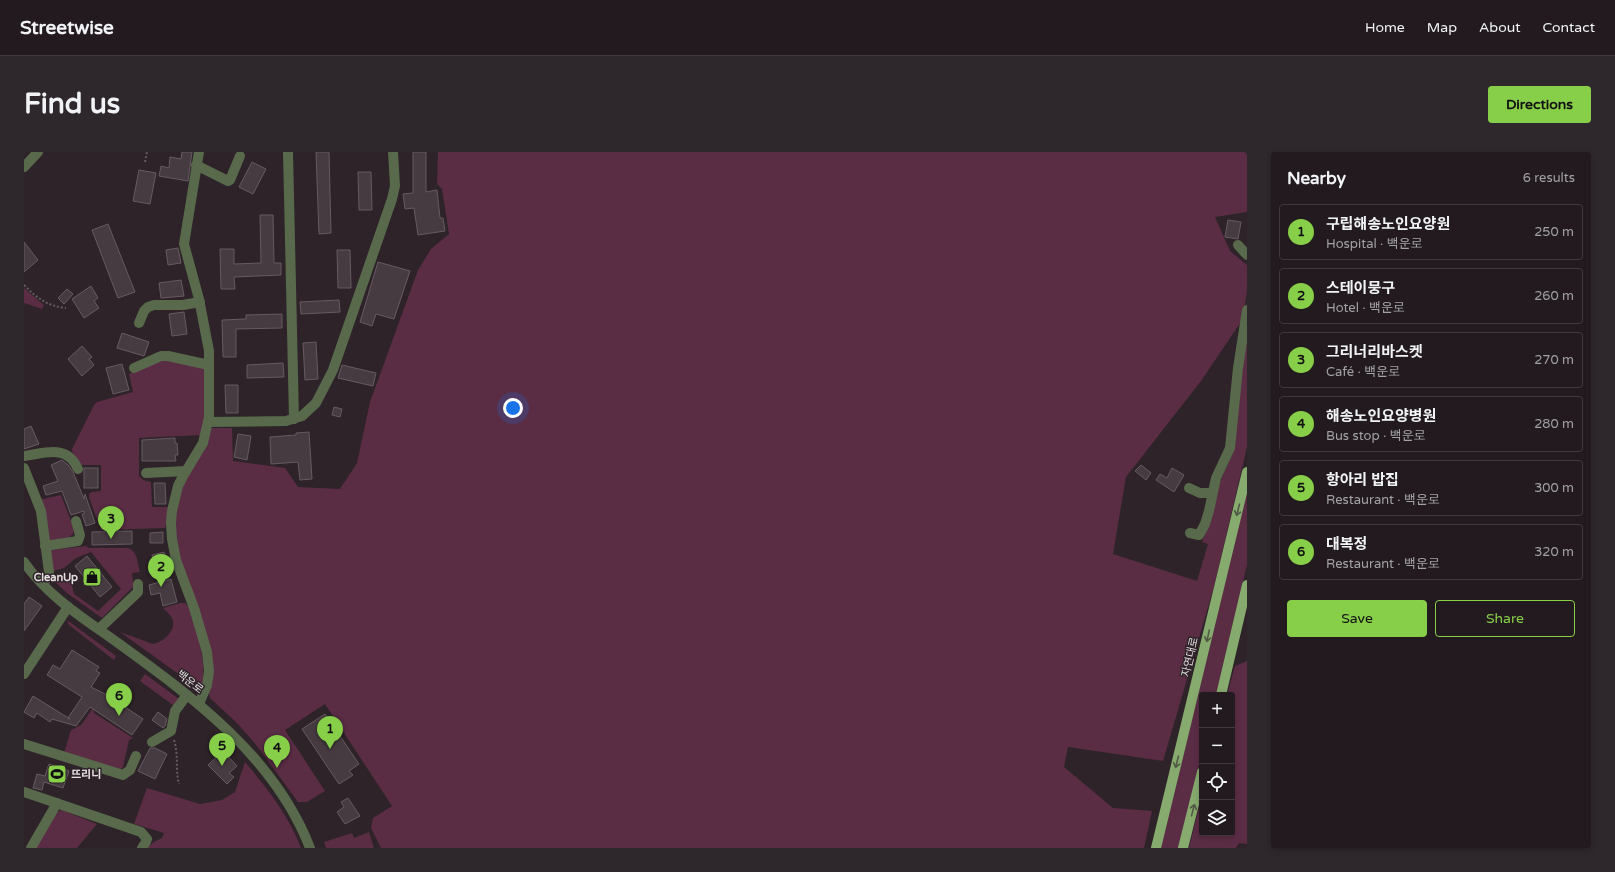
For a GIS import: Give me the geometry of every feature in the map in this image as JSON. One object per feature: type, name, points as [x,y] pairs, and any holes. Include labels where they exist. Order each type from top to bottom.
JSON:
[{"type":"main road","name":"자연대로","points":[[1156,848],[1247,472]]},
{"type":"main road","points":[[1222,692],[1247,585]]},
{"type":"main road","points":[[1184,848],[1199,785]]},
{"type":"street","points":[[24,167],[38,152]]},
{"type":"street","points":[[199,152],[184,244],[200,302],[209,351],[208,422],[203,443],[178,486],[172,511],[172,539],[176,560],[194,608],[207,652],[209,671],[207,686],[199,704]]},
{"type":"street","points":[[288,152],[294,419]]},
{"type":"street","points":[[208,422],[286,421],[294,419],[310,410],[316,403],[333,370],[392,199],[394,186],[393,152]]},
{"type":"street","points":[[196,165],[228,181],[230,180],[240,156]]},
{"type":"street","points":[[1238,245],[1247,255]]},
{"type":"street","points":[[140,323],[144,311],[148,307],[154,305],[184,305],[200,302]]},
{"type":"street","points":[[1190,533],[1199,535],[1202,531],[1209,512],[1216,478],[1230,448],[1238,368],[1246,326],[1247,310]]},
{"type":"street","points":[[134,368],[161,356],[168,356],[209,365]]},
{"type":"street","points":[[24,456],[50,452],[65,453],[75,462],[78,469]]},
{"type":"street","points":[[24,468],[41,511],[49,572],[48,578],[43,584]]},
{"type":"street","points":[[146,473],[186,471]]},
{"type":"street","points":[[1189,488],[1200,493],[1212,493]]},
{"type":"street","points":[[45,546],[78,541],[80,535],[76,521]]},
{"type":"street","name":"백운로","points":[[24,562],[43,584],[68,607],[199,704],[238,739],[264,770],[296,817],[310,848]]},
{"type":"street","points":[[99,629],[138,592],[138,584]]},
{"type":"street","points":[[24,674],[68,607]]},
{"type":"street","points":[[152,742],[171,731],[175,711],[187,695]]},
{"type":"street","points":[[24,744],[123,775],[130,770],[136,756]]},
{"type":"street","points":[[24,792],[141,832],[147,839],[142,848]]},
{"type":"street","points":[[31,848],[57,803]]},
{"type":"path","points":[[145,162],[147,152]]},
{"type":"path","points":[[24,285],[44,302],[56,307],[66,308]]},
{"type":"path","points":[[171,731],[177,749],[177,775],[179,784]]},
{"type":"shaded area","points":[[438,152],[1247,152],[1247,212],[1215,217],[1230,251],[1247,265],[1247,291],[1243,319],[1201,381],[1126,477],[1113,554],[1197,581],[1208,544],[1202,542],[1211,519],[1217,489],[1232,455],[1238,392],[1247,338],[1247,447],[1214,587],[1163,761],[1068,747],[1064,767],[1113,808],[1152,811],[1144,848],[381,848],[371,828],[373,818],[392,806],[325,704],[285,730],[325,791],[307,802],[298,802],[257,746],[238,724],[210,698],[209,693],[212,680],[179,559],[174,526],[179,495],[209,428],[232,428],[233,461],[285,468],[298,487],[340,489],[357,463],[370,402],[418,270],[431,249],[449,234],[442,189],[437,184]]},
{"type":"shaded area","points":[[24,288],[44,305],[42,309],[24,303]]},
{"type":"shaded area","points":[[161,359],[205,367],[206,417],[202,435],[139,438],[139,476],[143,480],[151,482],[152,507],[170,507],[165,528],[101,530],[89,494],[92,492],[101,491],[101,465],[82,465],[73,455],[72,449],[94,405],[97,402],[133,392],[129,374]]},
{"type":"shaded area","points":[[1247,491],[1247,565],[1217,692],[1199,692],[1199,765],[1179,848],[1161,848]]},
{"type":"shaded area","points":[[61,495],[74,529],[73,534],[68,538],[47,541],[39,500]]},
{"type":"shaded area","points":[[87,546],[88,548],[128,548],[134,552],[138,561],[140,572],[132,573],[133,583],[137,583],[102,618],[67,593],[54,581],[56,578],[66,576],[72,585],[74,594],[98,611],[121,589],[91,552],[76,558],[64,568],[53,571],[49,552],[51,550]]},
{"type":"shaded area","points":[[185,603],[189,608],[200,646],[203,676],[202,686],[198,688],[120,632],[153,644],[157,643],[168,636],[173,625],[171,617],[163,608]]},
{"type":"shaded area","points":[[67,620],[116,656],[114,660],[69,625]]},
{"type":"shaded area","points":[[1247,661],[1247,844],[1239,843],[1236,848],[1189,848],[1199,806],[1199,836],[1235,836],[1235,692],[1228,692],[1235,666]]},
{"type":"shaded area","points":[[145,674],[179,699],[174,706],[140,681]]},
{"type":"shaded area","points":[[93,708],[94,713],[133,738],[129,740],[123,767],[120,770],[64,753],[71,730],[81,725]]},
{"type":"shaded area","points":[[245,762],[269,792],[284,814],[301,848],[147,848],[162,838],[164,833],[134,824],[147,788],[200,804],[222,800],[235,792]]},
{"type":"shaded area","points":[[62,810],[97,824],[77,848],[35,848],[57,812]]},
{"type":"shaded area","points":[[369,832],[374,848],[326,848],[324,842],[352,833],[354,838]]},
{"type":"building","points":[[182,152],[192,152],[188,181],[159,176],[161,166],[169,168],[170,157],[181,159]]},
{"type":"building","points":[[316,152],[329,152],[331,233],[319,234]]},
{"type":"building","points":[[413,152],[426,152],[426,192],[437,190],[440,218],[443,218],[445,231],[418,235],[414,208],[405,209],[403,194],[413,193]]},
{"type":"building","points":[[252,162],[266,169],[253,194],[239,187]]},
{"type":"building","points":[[139,170],[156,173],[150,204],[133,201]]},
{"type":"building","points":[[358,172],[371,172],[372,210],[359,210]]},
{"type":"building","points":[[260,215],[273,215],[274,263],[281,263],[281,275],[234,277],[235,289],[221,289],[220,249],[234,249],[234,264],[261,263]]},
{"type":"building","points":[[1228,220],[1241,222],[1238,239],[1225,237]]},
{"type":"building","points":[[108,224],[135,292],[118,298],[92,230]]},
{"type":"building","points":[[24,242],[38,260],[24,272]]},
{"type":"building","points":[[178,248],[181,263],[168,265],[166,250]]},
{"type":"building","points":[[337,250],[350,250],[351,288],[338,288]]},
{"type":"building","points":[[378,262],[410,271],[394,319],[376,314],[372,326],[360,322]]},
{"type":"building","points":[[181,280],[184,296],[161,298],[159,283]]},
{"type":"building","points":[[91,286],[98,298],[94,301],[99,308],[84,318],[72,299]]},
{"type":"building","points":[[67,289],[73,294],[64,304],[58,298]]},
{"type":"building","points":[[339,300],[340,312],[301,314],[300,302]]},
{"type":"building","points":[[184,312],[187,334],[172,336],[169,314]]},
{"type":"building","points":[[282,314],[282,328],[236,329],[236,357],[223,357],[222,320],[246,319],[246,315]]},
{"type":"building","points":[[122,333],[149,342],[144,356],[117,348]]},
{"type":"building","points":[[316,342],[318,379],[305,380],[303,343]]},
{"type":"building","points":[[82,346],[92,357],[89,359],[94,365],[82,376],[68,359]]},
{"type":"building","points":[[283,363],[284,377],[247,378],[247,365]]},
{"type":"building","points":[[122,364],[129,390],[113,394],[106,368]]},
{"type":"building","points":[[342,365],[376,373],[373,386],[338,378]]},
{"type":"building","points":[[225,385],[238,385],[238,413],[226,413]]},
{"type":"building","points":[[334,407],[342,409],[340,417],[332,415]]},
{"type":"building","points":[[31,426],[39,444],[24,449],[24,429]]},
{"type":"building","points":[[309,432],[312,479],[300,480],[298,462],[271,464],[270,437],[296,435],[296,433]]},
{"type":"building","points":[[238,434],[251,436],[247,460],[234,457]]},
{"type":"building","points":[[175,438],[178,455],[175,455],[176,461],[142,461],[142,440]]},
{"type":"building","points":[[62,460],[73,472],[84,499],[85,494],[95,523],[86,526],[82,514],[84,514],[84,511],[71,515],[62,491],[46,495],[43,486],[58,481],[51,465]]},
{"type":"building","points":[[1141,465],[1151,473],[1146,480],[1135,471]]},
{"type":"building","points":[[84,468],[98,468],[98,488],[84,488]]},
{"type":"building","points":[[1172,468],[1184,475],[1174,492],[1156,480],[1160,474],[1167,478]]},
{"type":"building","points":[[154,483],[165,483],[166,504],[155,504]]},
{"type":"building","points":[[132,531],[132,544],[92,545],[92,532]]},
{"type":"building","points":[[163,532],[163,543],[150,543],[150,533]]},
{"type":"building","points":[[164,552],[167,562],[155,566],[152,555]]},
{"type":"building","points":[[87,556],[112,587],[100,597],[75,566]]},
{"type":"building","points":[[171,579],[177,602],[163,606],[160,593],[151,595],[149,585]]},
{"type":"building","points":[[29,597],[42,606],[24,631],[24,604]]},
{"type":"building","points":[[72,650],[99,667],[96,671],[100,673],[91,687],[107,695],[143,719],[132,735],[90,707],[76,726],[52,719],[50,722],[37,713],[34,718],[24,712],[33,696],[68,718],[82,697],[47,675],[53,665],[60,669]]},
{"type":"building","points":[[158,712],[167,719],[163,728],[152,720]]},
{"type":"building","points":[[325,714],[359,764],[349,771],[353,775],[339,784],[302,729]]},
{"type":"building","points":[[150,748],[155,748],[167,754],[155,779],[138,771]]},
{"type":"building","points":[[223,751],[237,766],[229,773],[234,777],[227,784],[208,765]]},
{"type":"building","points":[[49,764],[69,771],[63,788],[44,782],[42,790],[33,788],[37,774],[45,776]]},
{"type":"building","points":[[348,798],[360,816],[345,824],[337,812],[344,807],[341,802]]},
{"type":"place","name":"그리너리바스켓","points":[[111,539]]},
{"type":"place","name":"CleanUp","points":[[92,577]]},
{"type":"place","name":"스테이뭉구","points":[[161,587]]},
{"type":"place","name":"대복정","points":[[119,716]]},
{"type":"place","name":"구립해송노인요양원","points":[[330,749]]},
{"type":"place","name":"항아리 밥집","points":[[222,766]]},
{"type":"place","name":"해송노인요양병원","points":[[277,768]]},
{"type":"place","name":"뜨리니","points":[[57,774]]}]
